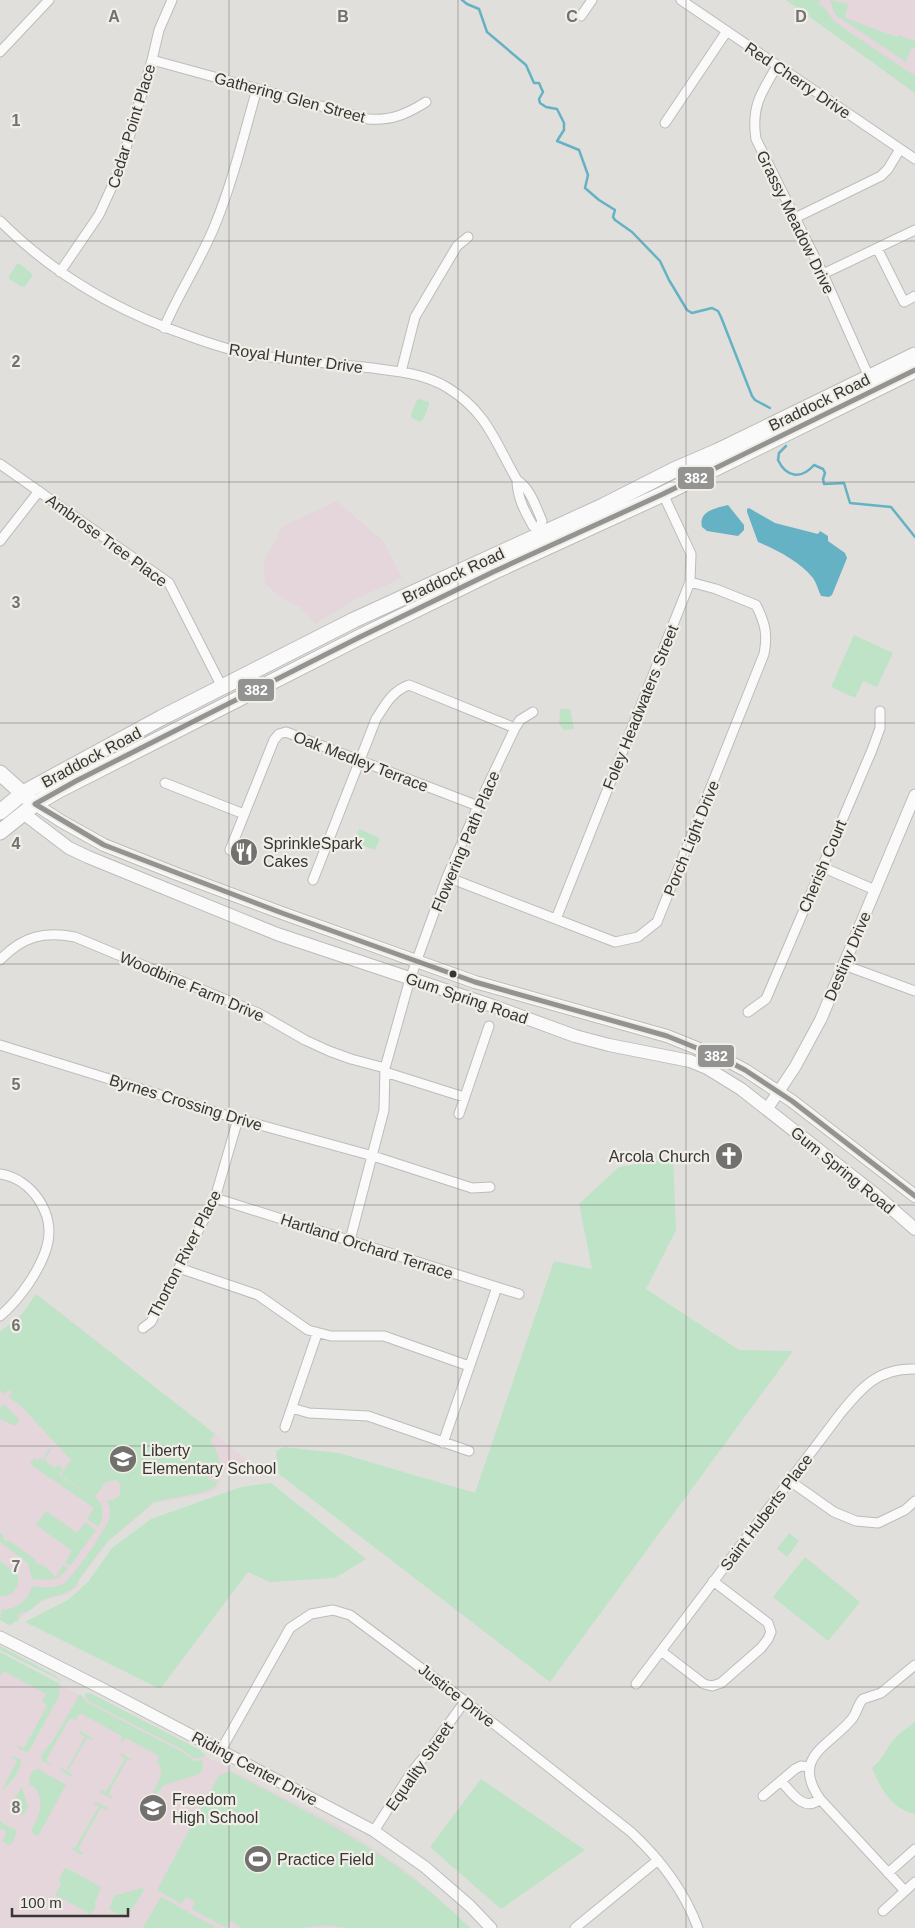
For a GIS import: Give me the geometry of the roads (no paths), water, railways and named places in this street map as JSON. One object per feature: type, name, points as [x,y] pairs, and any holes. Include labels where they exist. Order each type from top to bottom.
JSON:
[{"type":"main road","name":"Braddock Road","points":[[0,832],[8,806],[23,793],[222,687],[354,620],[542,537],[915,355]]},
{"type":"main road","name":"Braddock Road","points":[[8,806],[35,804],[166,735],[493,572],[542,537],[663,494],[915,370]]},
{"type":"main road","points":[[767,442],[808,413],[857,390],[869,377]]},
{"type":"main road","points":[[295,670],[297,661],[345,637],[351,631],[354,620]]},
{"type":"main road","points":[[166,735],[171,725],[176,721],[221,695],[222,687]]},
{"type":"main road","name":"Gum Spring Road","points":[[0,773],[35,804],[61,821],[104,845],[177,874],[475,982],[674,1039],[724,1058],[779,1092],[915,1196]]},
{"type":"main road","name":"Gum Spring Road","points":[[8,806],[69,848],[277,934],[496,1007],[575,1036],[609,1045],[690,1060],[723,1077],[767,1109],[876,1195],[915,1230]]},
{"type":"street","points":[[0,52],[49,0]]},
{"type":"street","name":"Cedar Point Place","points":[[60,272],[87,233],[110,194],[120,171],[159,30],[172,0]]},
{"type":"street","points":[[581,16],[592,0]]},
{"type":"street","name":"Red Cherry Drive","points":[[681,0],[915,159]]},
{"type":"street","points":[[665,123],[727,31]]},
{"type":"street","name":"Gathering Glen Street","points":[[152,60],[368,119],[392,119],[409,113],[426,102]]},
{"type":"street","name":"Grassy Meadow Drive","points":[[777,66],[761,93],[753,123],[756,139],[761,153],[823,274],[869,377]]},
{"type":"street","points":[[164,328],[178,295],[199,260],[218,218],[230,186],[257,89]]},
{"type":"street","points":[[795,218],[881,176],[888,169],[900,149]]},
{"type":"street","name":"Royal Hunter Drive","points":[[0,221],[18,239],[60,272],[129,313],[164,328],[219,347],[254,355],[401,372],[437,382],[463,399],[491,430],[517,480],[517,492],[533,526],[542,537]]},
{"type":"street","points":[[823,274],[915,230]]},
{"type":"street","points":[[401,372],[415,316],[457,246],[468,237]]},
{"type":"street","points":[[877,248],[904,302],[915,296]]},
{"type":"street","name":"Ambrose Tree Place","points":[[0,464],[170,583],[222,687]]},
{"type":"street","points":[[0,541],[39,491]]},
{"type":"street","name":"Foley Headwaters Street","points":[[556,919],[690,582],[691,554],[663,494]]},
{"type":"street","name":"Porch Light Drive","points":[[447,877],[615,942],[638,937],[657,922],[764,654],[766,642],[765,622],[756,605],[716,589],[690,582]]},
{"type":"street","points":[[313,880],[376,719],[388,700],[399,688],[409,685],[515,728]]},
{"type":"street","name":"Cherish Court","points":[[748,1012],[766,1000],[872,750],[880,728],[880,711]]},
{"type":"street","name":"Flowering Path Place","points":[[350,1240],[384,1110],[385,1070],[410,979],[447,877],[478,806],[515,728],[520,720],[533,712]]},
{"type":"street","name":"Oak Medley Terrace","points":[[230,850],[274,740],[279,734],[286,732],[478,806]]},
{"type":"street","points":[[165,783],[244,814]]},
{"type":"street","name":"Destiny Drive","points":[[767,1109],[808,1044],[915,795]]},
{"type":"street","points":[[822,867],[875,890]]},
{"type":"street","name":"Woodbine Farm Drive","points":[[0,960],[13,948],[26,940],[41,935],[58,934],[75,937],[258,1012],[305,1040],[329,1051],[464,1097]]},
{"type":"street","points":[[844,964],[915,991]]},
{"type":"street","points":[[459,1114],[489,1026]]},
{"type":"street","name":"Byrnes Crossing Drive","points":[[0,1045],[238,1119],[373,1156],[472,1188],[490,1187]]},
{"type":"street","name":"Thorton River Place","points":[[143,1328],[151,1322],[215,1198],[238,1119]]},
{"type":"street","points":[[0,1174],[7,1175],[29,1187],[40,1200],[46,1219],[48,1235],[46,1247],[26,1289],[11,1307],[0,1316]]},
{"type":"street","name":"Hartland Orchard Terrace","points":[[215,1198],[519,1294]]},
{"type":"street","points":[[179,1268],[258,1295],[308,1330],[318,1334],[331,1336],[384,1336],[469,1366]]},
{"type":"street","points":[[443,1443],[497,1287]]},
{"type":"street","points":[[285,1427],[318,1334]]},
{"type":"street","name":"Saint Huberts Place","points":[[636,1684],[857,1393],[870,1382],[887,1372],[904,1368],[915,1368]]},
{"type":"street","points":[[292,1408],[309,1413],[368,1416],[469,1451]]},
{"type":"street","points":[[790,1481],[834,1512],[856,1521],[878,1523],[905,1510],[915,1501]]},
{"type":"street","points":[[661,1651],[702,1683],[712,1686],[721,1683],[765,1643],[770,1632],[768,1623],[713,1581]]},
{"type":"street","name":"Justice Drive","points":[[221,1750],[290,1628],[311,1614],[333,1610],[350,1614],[465,1701],[631,1832],[658,1860],[676,1884],[698,1928]]},
{"type":"street","name":"Riding Center Drive","points":[[0,1637],[374,1831],[433,1873],[470,1906],[491,1928]]},
{"type":"street","points":[[905,1891],[820,1799],[812,1786],[809,1768],[819,1748],[849,1722],[863,1699],[881,1693],[915,1665]]},
{"type":"street","name":"Equality Street","points":[[374,1831],[410,1773],[432,1748],[465,1701]]},
{"type":"street","points":[[763,1796],[798,1767],[809,1768]]},
{"type":"street","points":[[781,1781],[797,1799],[804,1803],[812,1804],[820,1799]]},
{"type":"street","points":[[888,1873],[915,1849]]},
{"type":"street","points":[[575,1928],[658,1860]]},
{"type":"street","points":[[883,1911],[915,1882]]},
{"type":"water","points":[[728,505],[744,525],[744,530],[738,536],[707,531],[702,527],[701,522],[705,514],[713,509]]},
{"type":"water","points":[[749,508],[775,523],[818,534],[820,531],[828,536],[828,541],[845,553],[847,558],[832,595],[829,597],[821,596],[816,582],[801,566],[780,552],[758,542],[747,512]]},
{"type":"waterway","points":[[462,0],[479,9],[487,32],[526,65],[534,83],[539,83],[543,92],[539,99],[540,103],[546,107],[557,109],[564,123],[564,130],[557,141],[579,150],[588,175],[585,188],[615,210],[613,217],[615,220],[632,232],[660,261],[687,310],[692,313],[712,308],[718,311],[752,396],[755,400],[770,408]]},
{"type":"waterway","points":[[786,446],[779,453],[778,460],[781,466],[789,473],[804,473],[814,465],[823,469],[825,473],[824,484],[844,483],[850,503],[891,507],[915,537]]},
{"type":"place","name":"SprinkleSpark Cakes","points":[[244,852]]},
{"type":"place","name":"Arcola Church","points":[[729,1156]]},
{"type":"place","name":"Liberty Elementary School","points":[[123,1459]]},
{"type":"place","name":"Freedom High School","points":[[153,1808]]},
{"type":"place","name":"Practice Field","points":[[258,1859]]}]
